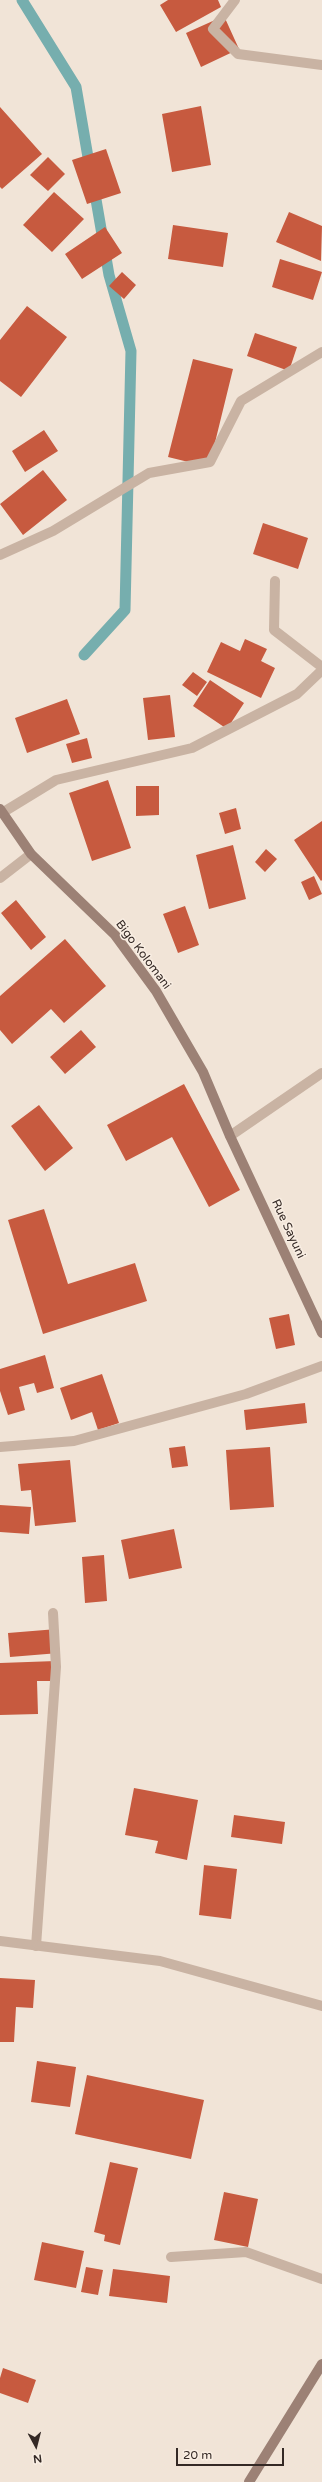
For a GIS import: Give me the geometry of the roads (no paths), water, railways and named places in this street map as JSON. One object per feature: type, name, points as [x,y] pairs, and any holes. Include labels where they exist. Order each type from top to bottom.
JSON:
[{"type":"street","points":[[235,0],[213,29],[238,54],[322,65]]},
{"type":"street","points":[[0,555],[53,531],[149,473],[210,462],[241,401],[322,352]]},
{"type":"street","points":[[275,581],[274,630],[322,667]]},
{"type":"street","points":[[1,811],[56,780],[192,748],[297,694],[322,670]]},
{"type":"street","name":"Bigo Kolomani","points":[[1,811],[31,854],[115,935],[156,991],[203,1072],[230,1136]]},
{"type":"street","points":[[0,878],[31,854]]},
{"type":"street","points":[[230,1136],[322,1074]]},
{"type":"street","name":"Rue Sayuni","points":[[230,1136],[322,1334]]},
{"type":"street","points":[[0,1447],[74,1441],[246,1394],[322,1366]]},
{"type":"street","points":[[36,1946],[56,1667],[53,1613]]},
{"type":"street","points":[[0,1941],[160,1962],[322,2006]]},
{"type":"street","points":[[171,2257],[246,2252],[322,2279]]},
{"type":"street","points":[[249,2482],[322,2364]]},
{"type":"waterway","points":[[22,0],[76,87],[90,169]]},
{"type":"waterway","points":[[84,655],[125,610],[131,351],[109,275],[94,188]]}]
